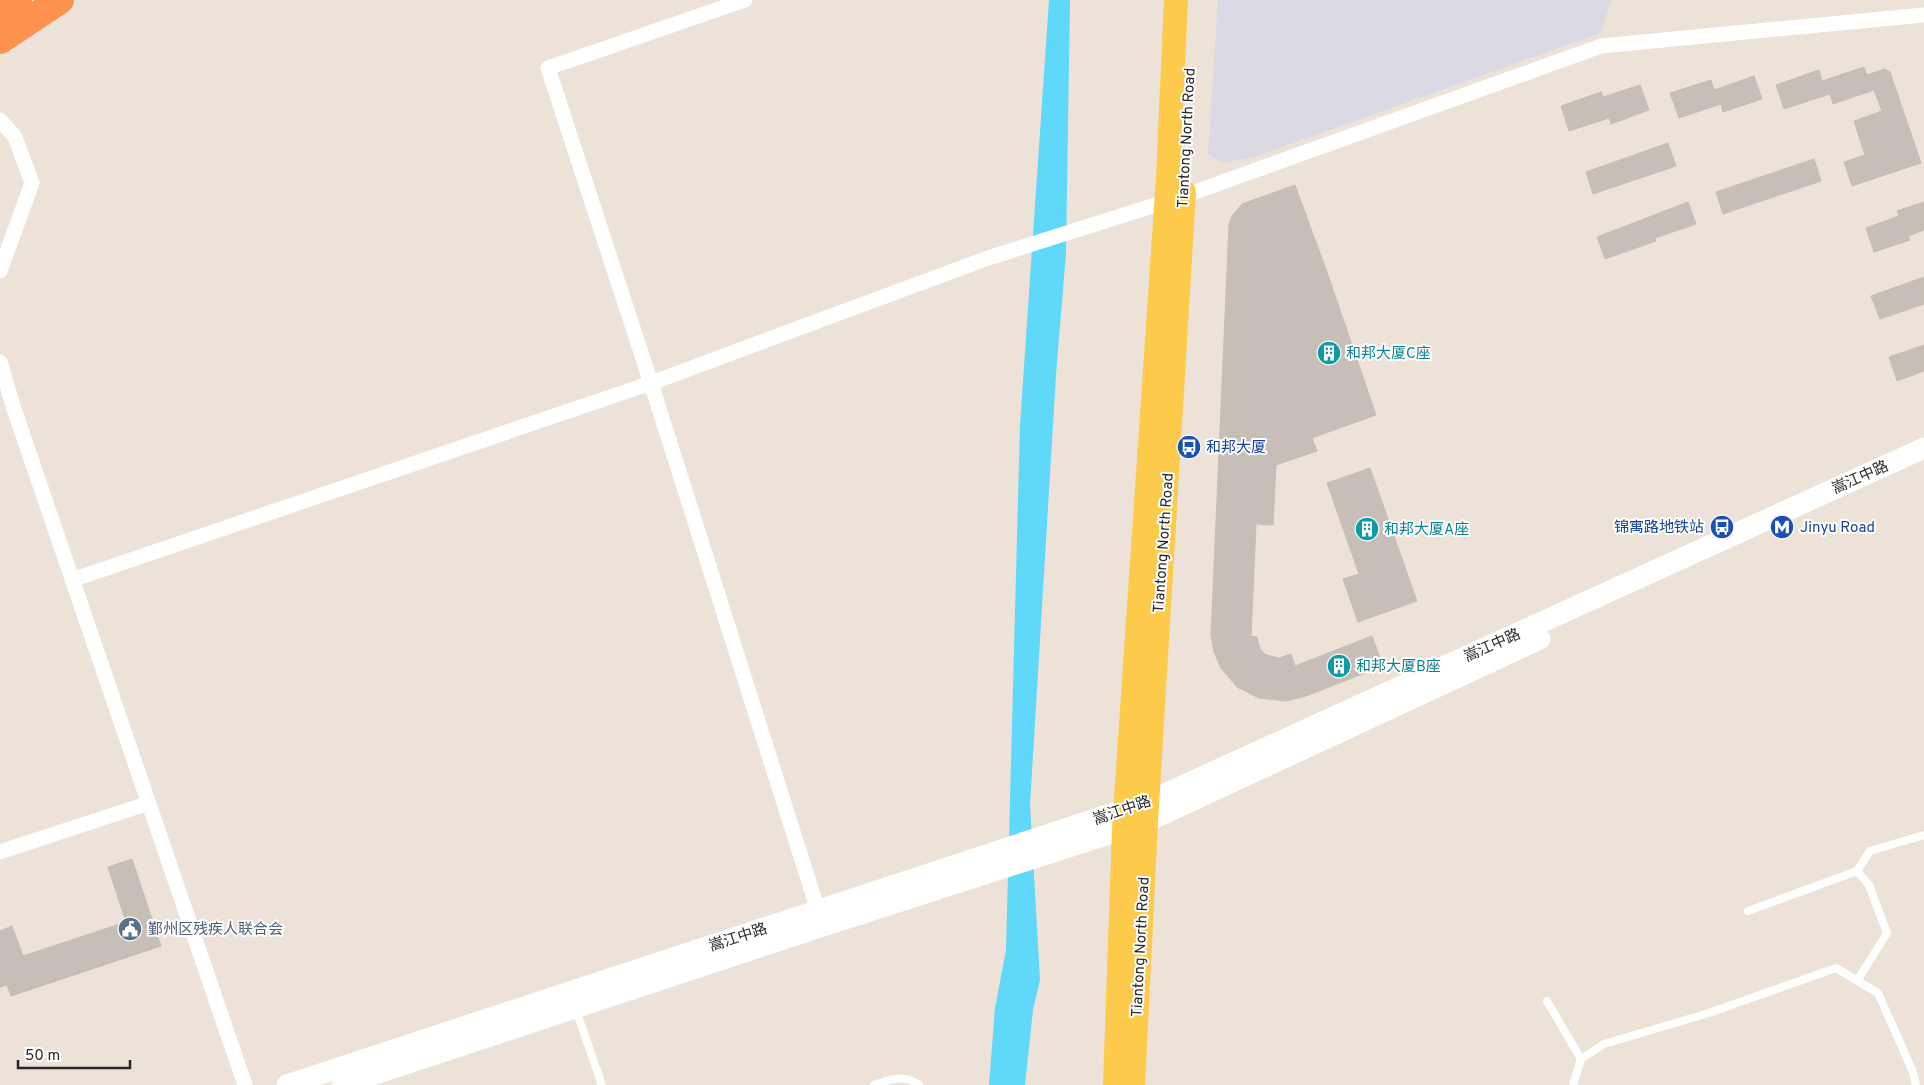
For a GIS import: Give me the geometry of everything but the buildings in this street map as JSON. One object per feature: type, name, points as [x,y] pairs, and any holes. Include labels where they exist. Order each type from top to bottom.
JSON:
[{"type":"highway","points":[[0,12],[18,0]]},
{"type":"highway","points":[[0,40],[60,0]]},
{"type":"main road","name":"Tiantong North Road","points":[[1173,191],[1176,0]]},
{"type":"main road","name":"Tiantong North Road","points":[[1133,1085],[1135,816],[1173,191],[1192,0]]},
{"type":"main road","name":"嵩江中路","points":[[286,1085],[820,918],[1135,816],[1924,448]]},
{"type":"main road","name":"嵩江中路","points":[[342,1085],[575,1008],[820,918],[956,884],[1058,851],[1924,462]]},
{"type":"main road","points":[[1114,1085],[1135,816]]},
{"type":"street","points":[[745,0],[548,68],[651,383],[820,918]]},
{"type":"street","points":[[72,580],[651,383],[1173,191],[1601,46],[1924,16]]},
{"type":"street","points":[[0,120],[15,137],[32,183],[0,271]]},
{"type":"street","points":[[0,362],[14,409],[245,1085]]},
{"type":"street","points":[[0,852],[149,803]]},
{"type":"lane","points":[[1748,911],[1857,871],[1870,851],[1924,835]]},
{"type":"lane","points":[[1857,871],[1869,885],[1887,933],[1857,981]]},
{"type":"lane","points":[[1573,1085],[1581,1059],[1604,1044],[1709,1013],[1836,968],[1878,993],[1913,1072],[1916,1085]]},
{"type":"lane","points":[[1547,1001],[1581,1059]]},
{"type":"lane","points":[[575,1008],[602,1085]]},
{"type":"lane","points":[[874,1085],[894,1078],[909,1078],[918,1085]]},
{"type":"shaded area","points":[[1218,0],[1611,0],[1601,33],[1257,156],[1224,163],[1208,155]]},
{"type":"water","points":[[1049,0],[1070,0],[1066,253],[1056,375],[1030,805],[1040,980],[1033,1010],[1025,1085],[989,1085],[995,1008],[1006,950],[1020,425]]},
{"type":"place","name":"和邦大厦C座","points":[[1329,353]]},
{"type":"place","name":"和邦大厦","points":[[1189,447]]},
{"type":"place","name":"锦寓路地铁站","points":[[1722,527]]},
{"type":"place","name":"Jinyu Road","points":[[1782,527]]},
{"type":"place","name":"和邦大厦A座","points":[[1367,529]]},
{"type":"place","name":"和邦大厦B座","points":[[1339,666]]},
{"type":"place","name":"鄞州区残疾人联合会","points":[[130,929]]}]
